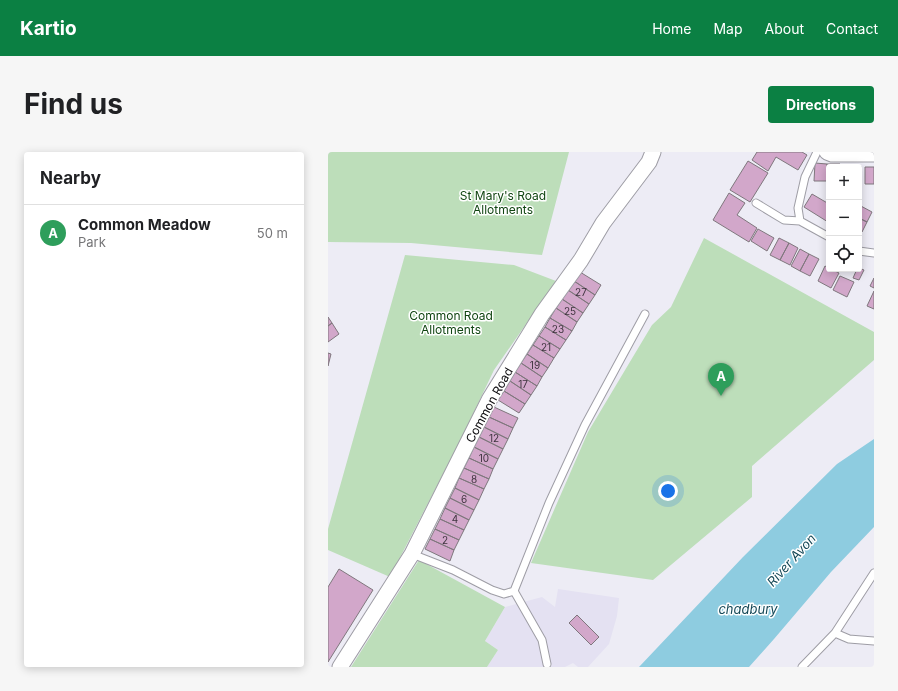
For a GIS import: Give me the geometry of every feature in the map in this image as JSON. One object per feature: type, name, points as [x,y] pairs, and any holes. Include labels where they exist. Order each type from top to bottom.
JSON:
[{"type":"street","name":"Common Road","points":[[340,667],[412,554],[489,400],[542,314],[581,260],[603,222],[649,162],[654,152]]},
{"type":"street","points":[[827,152],[832,154],[874,154]]},
{"type":"lane","points":[[800,221],[798,208],[805,177],[817,152]]},
{"type":"lane","points":[[756,203],[784,220],[800,221],[827,236]]},
{"type":"lane","points":[[862,251],[874,253]]},
{"type":"lane","points":[[412,554],[453,570],[492,590],[504,594],[514,590],[549,503],[585,425],[645,314]]},
{"type":"lane","points":[[802,667],[835,633],[874,573]]},
{"type":"lane","points":[[514,590],[542,640],[547,664]]},
{"type":"lane","points":[[835,633],[849,639],[874,641]]},
{"type":"shaded area","points":[[558,589],[619,598],[617,616],[609,644],[588,667],[578,667],[573,663],[565,667],[487,667],[498,650],[485,641],[505,607],[542,597],[555,607]]},
{"type":"green space","name":"St Mary's Road Allotments","points":[[328,152],[569,152],[542,255],[411,243],[328,242]]},
{"type":"green space","points":[[704,238],[874,332],[874,360],[752,466],[752,497],[653,580],[531,563],[588,432],[652,325],[671,307]]},
{"type":"green space","name":"Common Road Allotments","points":[[405,255],[514,265],[556,281],[494,370],[461,439],[390,577],[328,550],[328,529]]},
{"type":"green space","points":[[419,560],[505,607],[485,641],[498,650],[487,667],[351,667]]},
{"type":"water","name":"chadbury","points":[[874,439],[874,527],[831,572],[749,667],[639,667],[743,557],[837,464]]},
{"type":"building","points":[[757,152],[802,152],[807,155],[798,170],[776,157],[768,171],[752,160]]},
{"type":"building","points":[[748,161],[768,173],[750,202],[730,190]]},
{"type":"building","points":[[815,163],[827,164],[826,181],[814,181]]},
{"type":"building","points":[[865,167],[874,167],[874,184],[865,184]]},
{"type":"building","points":[[729,193],[745,203],[737,215],[757,228],[749,242],[713,220]]},
{"type":"building","points":[[812,194],[826,202],[826,221],[804,207]]},
{"type":"building","points":[[862,207],[872,212],[867,222],[862,220]]},
{"type":"building","points":[[862,220],[867,222],[862,232]]},
{"type":"building","points":[[758,229],[774,238],[767,251],[751,241]]},
{"type":"building","points":[[779,238],[789,243],[780,260],[770,255]]},
{"type":"building","points":[[789,243],[798,248],[790,265],[780,260]]},
{"type":"building","points":[[800,249],[809,254],[800,271],[791,266]]},
{"type":"building","points":[[809,254],[819,259],[810,276],[800,271]]},
{"type":"building","points":[[825,266],[826,272],[839,273],[831,288],[818,281]]},
{"type":"building","points":[[862,269],[864,270],[859,280],[853,278],[856,272],[862,272]]},
{"type":"building","points":[[580,272],[601,285],[595,295],[574,281]]},
{"type":"building","points":[[840,276],[854,282],[847,297],[833,290]]},
{"type":"building","points":[[874,278],[874,288],[870,286]]},
{"type":"building","points":[[574,281],[595,295],[589,304],[568,290]]},
{"type":"building","points":[[568,290],[589,304],[583,313],[562,299]]},
{"type":"building","points":[[874,291],[874,309],[867,306]]},
{"type":"building","points":[[562,299],[583,313],[577,322],[556,308]]},
{"type":"building","points":[[556,308],[577,322],[572,331],[550,318]]},
{"type":"building","points":[[328,317],[332,323],[328,326]]},
{"type":"building","points":[[550,318],[572,331],[566,340],[545,327]]},
{"type":"building","points":[[332,323],[339,334],[328,342],[328,326]]},
{"type":"building","points":[[545,327],[566,340],[560,349],[539,336]]},
{"type":"building","points":[[539,336],[560,349],[554,358],[533,345]]},
{"type":"building","points":[[533,345],[554,358],[548,368],[527,354]]},
{"type":"building","points":[[328,353],[331,354],[328,366]]},
{"type":"building","points":[[527,354],[548,368],[542,377],[521,363]]},
{"type":"building","points":[[521,363],[542,377],[537,386],[515,372]]},
{"type":"building","points":[[515,372],[537,386],[531,395],[510,381]]},
{"type":"building","points":[[510,381],[531,395],[525,404],[504,391]]},
{"type":"building","points":[[504,391],[525,404],[519,413],[498,400]]},
{"type":"building","points":[[494,407],[518,418],[513,428],[489,417]]},
{"type":"building","points":[[489,417],[513,428],[508,439],[484,427]]},
{"type":"building","points":[[484,427],[508,439],[503,449],[479,437]]},
{"type":"building","points":[[479,437],[503,449],[498,459],[474,447]]},
{"type":"building","points":[[474,447],[498,459],[493,469],[469,458]]},
{"type":"building","points":[[469,458],[493,469],[489,479],[464,468]]},
{"type":"building","points":[[464,468],[489,479],[484,489],[459,478]]},
{"type":"building","points":[[459,478],[484,489],[479,500],[455,488]]},
{"type":"building","points":[[455,488],[479,500],[474,510],[450,498]]},
{"type":"building","points":[[450,498],[474,510],[469,520],[445,508]]},
{"type":"building","points":[[445,508],[469,520],[464,530],[440,519]]},
{"type":"building","points":[[440,519],[464,530],[459,540],[435,529]]},
{"type":"building","points":[[435,529],[459,540],[454,550],[430,539]]},
{"type":"building","points":[[430,539],[454,550],[450,561],[425,549]]},
{"type":"building","points":[[339,569],[373,590],[328,662],[328,587]]},
{"type":"building","points":[[577,615],[599,637],[591,645],[569,623]]},
{"type":"place","name":"Common Meadow","points":[[721,396]]},
{"type":"water label","name":"River Avon","points":[[791,560]]}]
